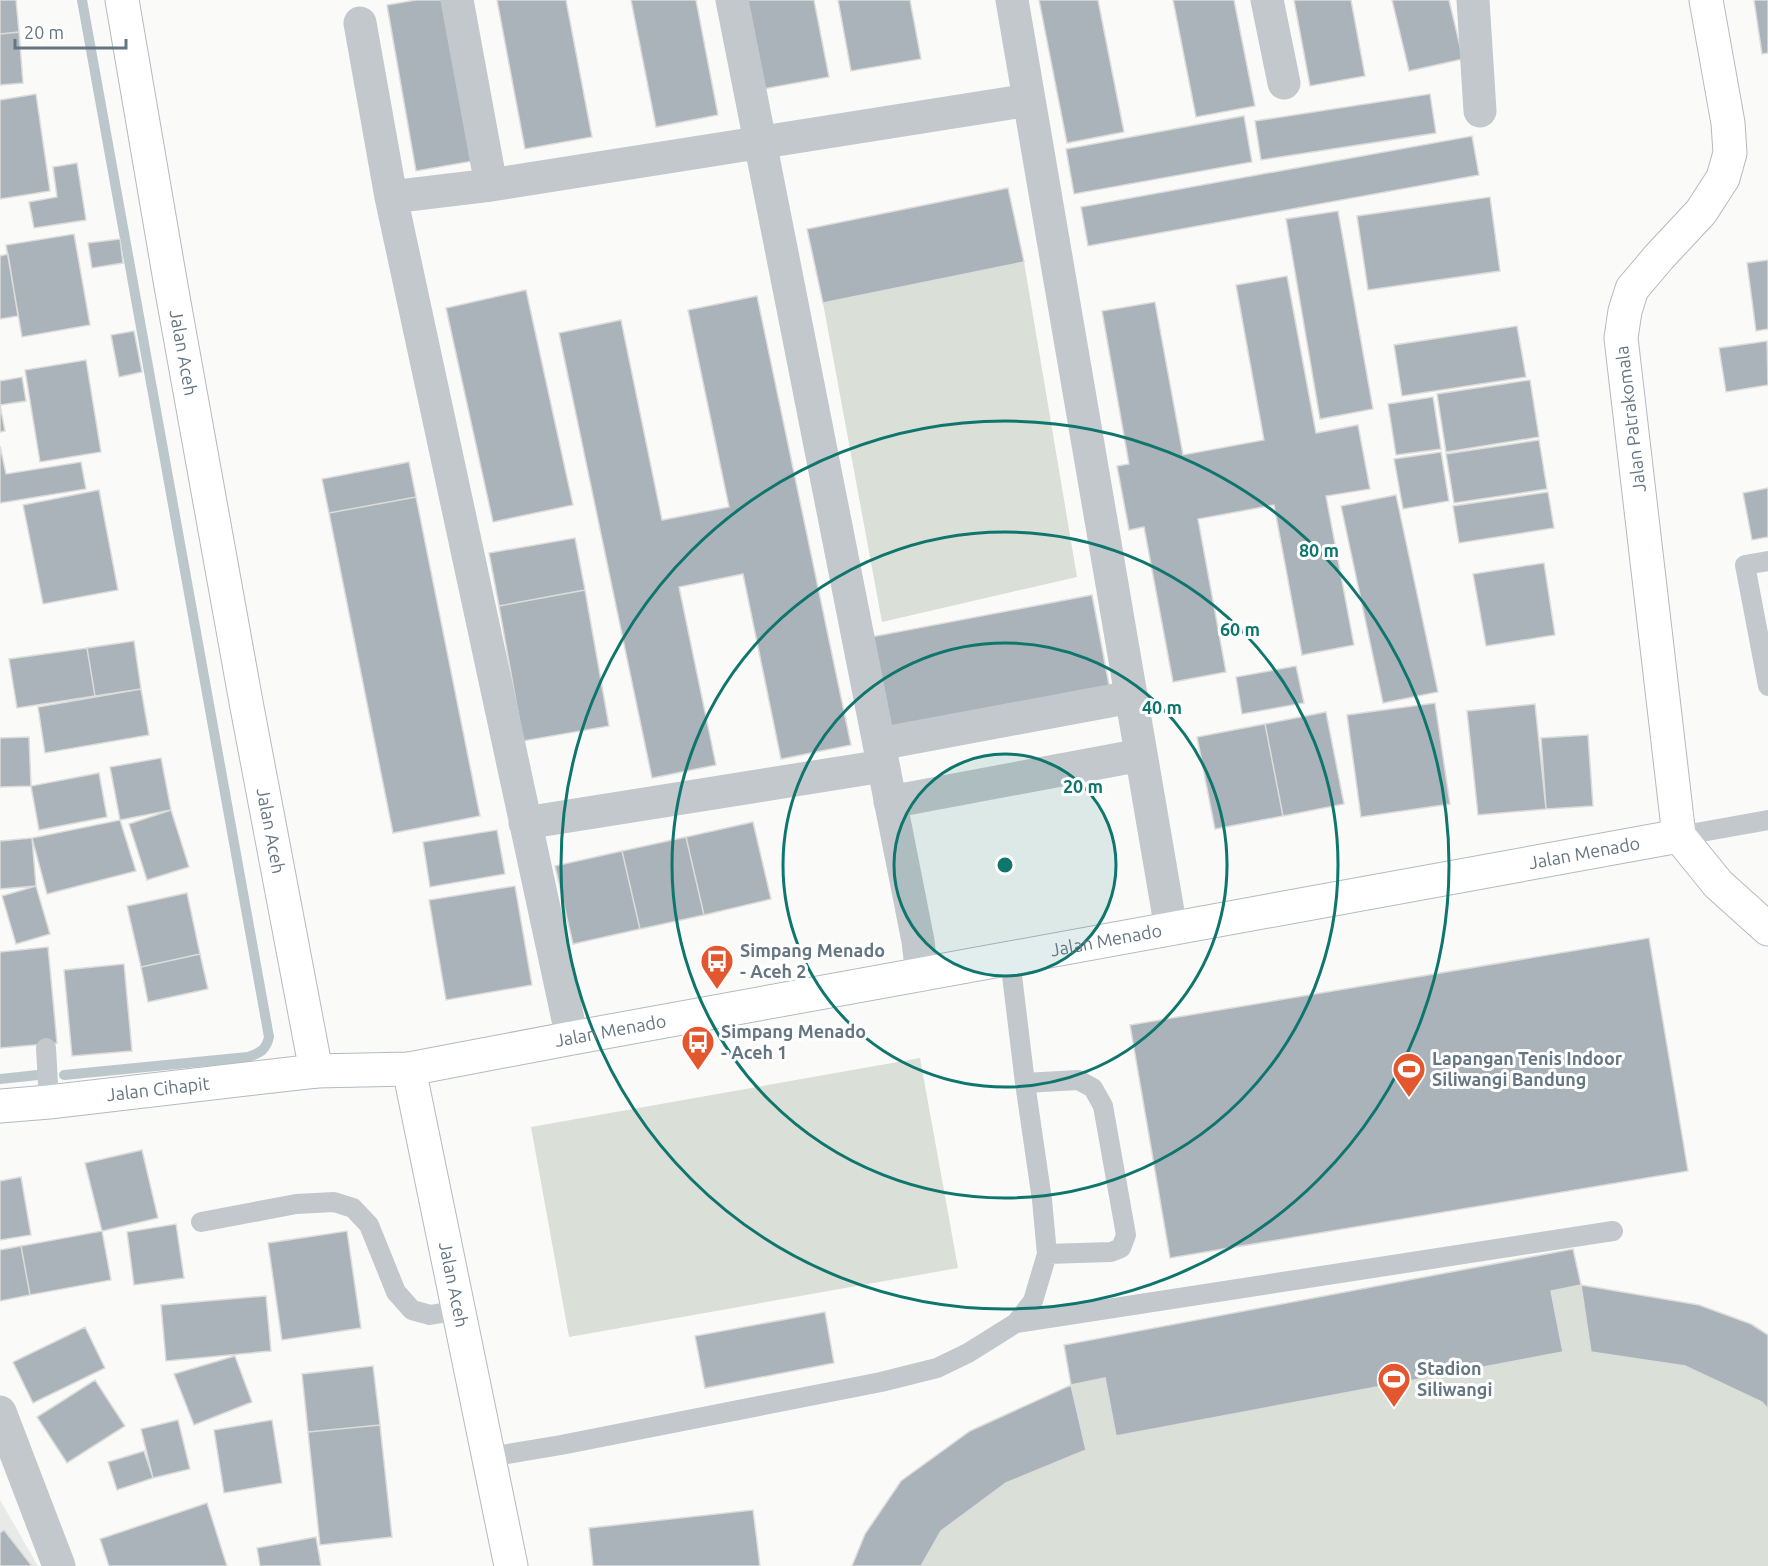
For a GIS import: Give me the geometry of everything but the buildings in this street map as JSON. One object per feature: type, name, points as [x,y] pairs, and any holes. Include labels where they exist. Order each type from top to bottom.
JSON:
[{"type":"street","name":"Jalan Aceh","points":[[122,0],[229,609],[316,1071]]},
{"type":"street","points":[[457,0],[491,185]]},
{"type":"street","points":[[732,0],[918,941],[922,975]]},
{"type":"street","points":[[1012,0],[1171,929]]},
{"type":"street","points":[[1267,0],[1284,82]]},
{"type":"street","points":[[1473,0],[1480,111]]},
{"type":"street","name":"Jalan Patrakomala","points":[[1679,836],[1621,338],[1625,310],[1632,289],[1701,212],[1723,178],[1730,153],[1728,123],[1706,0]]},
{"type":"street","points":[[360,23],[391,197],[572,1038]]},
{"type":"street","points":[[391,197],[491,185],[1029,100]]},
{"type":"street","points":[[525,824],[881,755],[1131,697]]},
{"type":"street","points":[[890,802],[1141,755]]},
{"type":"street","points":[[1679,836],[1718,884],[1768,928]]},
{"type":"street","name":"Jalan Menado","points":[[409,1069],[1679,836]]},
{"type":"street","name":"Jalan Aceh","points":[[409,1069],[511,1566]]},
{"type":"street","points":[[316,1071],[409,1069]]},
{"type":"street","name":"Jalan Cihapit","points":[[0,1106],[316,1071]]},
{"type":"street","points":[[0,1412],[59,1566]]},
{"type":"lane","points":[[1768,561],[1745,565],[1768,687]]},
{"type":"lane","points":[[1679,836],[1768,820]]},
{"type":"lane","points":[[490,1457],[881,1382],[937,1368],[968,1353],[1016,1323],[1033,1301],[1047,1254],[1010,959]]},
{"type":"lane","points":[[46,1048],[49,1102]]},
{"type":"lane","points":[[1025,1083],[1078,1080],[1093,1088],[1103,1106],[1126,1235],[1121,1248],[1111,1252],[1047,1254]]},
{"type":"lane","points":[[201,1222],[296,1204],[334,1202],[353,1208],[369,1225],[396,1292],[412,1310],[430,1315],[459,1311]]},
{"type":"lane","points":[[1016,1323],[1613,1231]]},
{"type":"shaded area","points":[[1024,262],[1077,577],[882,622],[823,303]]},
{"type":"shaded area","points":[[920,1058],[958,1268],[569,1337],[531,1127]]},
{"type":"shaded area","name":"Stadion Siliwangi","points":[[1573,1249],[1581,1285],[1699,1305],[1768,1335],[1768,1566],[852,1566],[865,1534],[901,1481],[970,1431],[1071,1385],[1064,1345]]},
{"type":"shaded area","points":[[0,1500],[38,1566],[0,1566]]},
{"type":"waterway","points":[[64,1075],[248,1057],[262,1050],[269,1037],[82,0]]},
{"type":"waterway","points":[[0,1079],[38,1075]]},
{"type":"place","name":"Simpang Menado - Aceh 2","points":[[717,990]]},
{"type":"place","name":"Simpang Menado - Aceh 1","points":[[698,1071]]},
{"type":"place","name":"Lapangan Tenis Indoor Siliwangi Bandung","points":[[1409,1098]]},
{"type":"place","name":"Stadion Siliwangi","points":[[1394,1408]]}]
